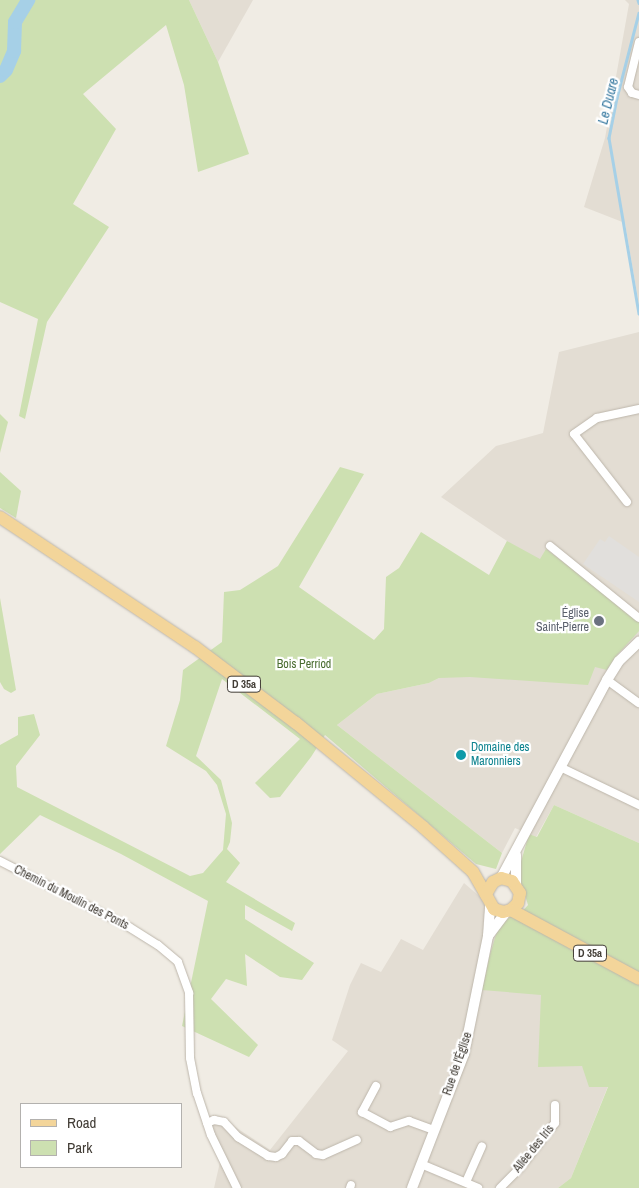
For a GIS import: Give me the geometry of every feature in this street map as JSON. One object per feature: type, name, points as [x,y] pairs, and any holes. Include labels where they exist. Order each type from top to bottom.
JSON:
[{"type":"main road","name":"D 35a","points":[[0,517],[195,647],[296,722],[423,827],[473,872],[488,900]]},
{"type":"main road","name":"D 35a","points":[[473,872],[497,880]]},
{"type":"main road","points":[[497,880],[516,884],[513,906],[498,911],[488,900],[497,880]]},
{"type":"main road","name":"D 35a","points":[[513,906],[542,925],[639,979]]},
{"type":"street","points":[[639,42],[628,87],[632,94],[639,95]]},
{"type":"street","points":[[627,502],[574,434],[597,418],[639,409]]},
{"type":"street","points":[[550,546],[639,618]]},
{"type":"street","points":[[497,880],[517,853],[560,767],[607,680],[619,661],[639,642]]},
{"type":"street","points":[[607,680],[639,703]]},
{"type":"street","points":[[560,767],[639,805]]},
{"type":"street","points":[[516,884],[517,853]]},
{"type":"street","name":"Chemin du Moulin des Ponts","points":[[0,860],[27,876],[129,926],[158,945],[178,962],[189,992],[192,1073],[207,1123],[237,1188]]},
{"type":"street","name":"Rue de l'Église","points":[[412,1188],[464,1054],[488,936],[488,900]]},
{"type":"street","name":"Rue de l'Église","points":[[488,936],[513,906]]},
{"type":"street","points":[[376,1086],[362,1112],[390,1127],[409,1121],[434,1130]]},
{"type":"street","name":"Allée des Iris","points":[[500,1188],[520,1168],[555,1123],[554,1105]]},
{"type":"street","points":[[207,1123],[214,1120],[224,1122],[238,1137],[268,1156],[276,1157],[282,1154],[292,1142],[299,1142],[316,1154],[323,1155],[357,1140]]},
{"type":"street","points":[[466,1182],[482,1146]]},
{"type":"street","points":[[421,1164],[478,1188]]},
{"type":"shaded area","points":[[189,0],[253,0],[218,62]]},
{"type":"shaded area","points":[[625,0],[639,0],[639,305],[625,223],[584,207],[605,138],[629,4]]},
{"type":"shaded area","points":[[639,332],[639,843],[554,805],[536,837],[515,828],[502,853],[337,725],[377,694],[429,683],[439,678],[507,541],[441,497],[496,446],[543,433],[559,352]]},
{"type":"shaded area","points":[[609,536],[639,557],[639,602],[583,564],[600,539],[605,542]]},
{"type":"shaded area","points":[[464,883],[506,919],[541,995],[582,1066],[608,1086],[571,1178],[558,1188],[214,1188],[220,1162],[203,1121],[210,1117],[220,1117],[270,1150],[348,1051],[332,1040],[350,985],[361,963],[381,972],[401,939],[423,950]]},
{"type":"green space","points":[[0,0],[189,0],[218,62],[249,154],[198,172],[184,85],[166,25],[83,94],[116,129],[73,204],[109,227],[47,322],[25,419],[19,416],[38,319],[0,302]]},
{"type":"green space","points":[[0,414],[8,422],[0,453]]},
{"type":"green space","name":"Bois Perriod","points":[[340,467],[364,474],[299,587],[374,640],[384,629],[386,577],[399,568],[421,532],[489,575],[507,541],[540,559],[546,549],[626,610],[639,622],[639,631],[617,655],[607,670],[595,667],[588,685],[470,677],[439,678],[429,683],[377,694],[337,725],[502,853],[496,869],[476,864],[325,735],[311,757],[280,797],[270,798],[255,783],[300,739],[222,679],[196,756],[221,780],[232,823],[230,842],[227,849],[240,863],[226,882],[295,923],[292,931],[245,905],[245,919],[314,963],[302,980],[280,977],[245,954],[247,986],[226,979],[211,999],[258,1045],[249,1057],[182,1026],[208,901],[121,854],[40,815],[0,854],[0,745],[18,735],[18,717],[34,714],[40,735],[16,766],[17,787],[190,876],[203,873],[223,850],[226,814],[217,785],[206,771],[166,746],[180,700],[183,670],[222,642],[224,592],[240,590],[278,566]]},
{"type":"green space","points":[[0,472],[21,491],[16,518],[0,508]]},
{"type":"green space","points":[[0,598],[16,690],[11,693],[4,689],[0,682]]},
{"type":"green space","points":[[554,805],[639,843],[639,1188],[558,1188],[571,1178],[608,1087],[589,1087],[582,1066],[538,1067],[541,995],[482,990],[498,928],[512,915],[518,916],[528,905],[518,872],[529,834],[537,837]]},
{"type":"waterway","points":[[0,76],[6,70],[14,51],[15,22],[28,0]]},
{"type":"waterway","name":"Le Duare","points":[[639,13],[617,98],[609,138],[639,313]]},
{"type":"place","name":"Église Saint-Pierre","points":[[599,621]]},
{"type":"place","name":"Domaine des Maronniers","points":[[461,755]]}]
